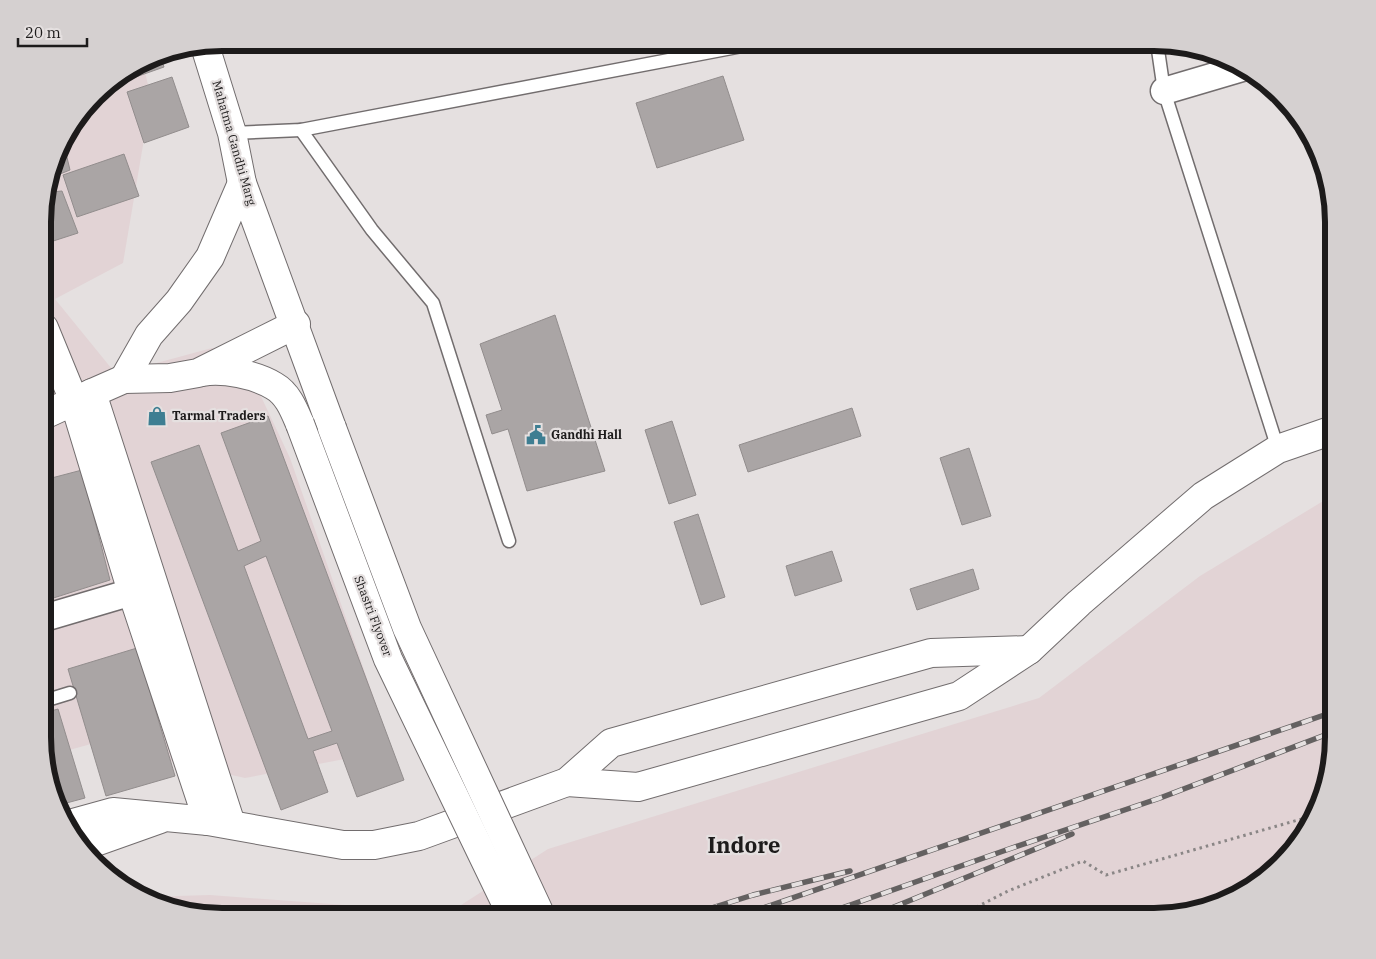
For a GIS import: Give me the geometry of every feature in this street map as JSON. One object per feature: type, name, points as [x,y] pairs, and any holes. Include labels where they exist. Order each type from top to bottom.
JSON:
[{"type":"street","name":"Mahatma Gandhi Marg","points":[[207,53],[232,133],[242,183],[296,324]]},
{"type":"street","points":[[1164,91],[1232,71]]},
{"type":"street","points":[[124,379],[149,335],[179,302],[210,257],[242,183]]},
{"type":"street","points":[[51,412],[124,379],[170,378],[198,373],[296,324],[332,428],[407,628],[538,907]]},
{"type":"street","points":[[51,341],[83,397],[219,823]]},
{"type":"street","name":"Shastri Flyover","points":[[198,373],[208,371],[244,375],[275,386],[290,402],[300,424],[388,659],[508,907]]},
{"type":"street","points":[[83,397],[132,592],[219,823]]},
{"type":"street","points":[[567,782],[638,787],[959,696],[1029,650],[1079,603],[1203,496],[1278,449],[1324,433]]},
{"type":"street","points":[[52,616],[132,592]]},
{"type":"street","points":[[74,823],[112,812],[219,823],[343,845],[374,845],[419,836],[567,782],[612,743],[931,653],[1029,650]]},
{"type":"street","points":[[90,844],[164,818]]},
{"type":"lane","points":[[232,133],[301,130],[711,52]]},
{"type":"lane","points":[[1158,52],[1164,91],[1278,449]]},
{"type":"lane","points":[[301,130],[372,230],[433,303],[509,540]]},
{"type":"lane","points":[[52,699],[70,693]]},
{"type":"path","points":[[975,908],[1008,891],[1083,861],[1106,875],[1304,818]]},
{"type":"shaded area","name":"Tarmal Traders","points":[[145,70],[151,98],[123,263],[55,299],[116,374],[212,348],[243,358],[290,458],[392,750],[245,778],[91,744],[53,755],[51,223],[53,200],[60,167],[80,127],[110,94],[127,80]]},
{"type":"shaded area","points":[[1324,500],[1324,748],[1316,792],[1302,822],[1275,858],[1239,885],[1226,891],[1172,906],[1153,908],[458,907],[548,849],[1039,698],[1200,576]]},
{"type":"shaded area","points":[[210,895],[373,907],[211,907],[189,904],[161,896]]},
{"type":"building","points":[[162,62],[164,67],[130,79],[137,74]]},
{"type":"building","points":[[723,76],[744,140],[657,168],[636,103]]},
{"type":"building","points":[[172,77],[189,127],[144,143],[127,92]]},
{"type":"building","points":[[66,153],[70,170],[58,175]]},
{"type":"building","points":[[124,154],[139,196],[77,217],[63,175]]},
{"type":"building","points":[[62,191],[78,233],[51,242],[55,192]]},
{"type":"building","name":"Gandhi Hall","points":[[555,315],[605,471],[527,491],[508,429],[492,434],[486,415],[502,410],[480,344]]},
{"type":"building","points":[[852,408],[861,436],[748,472],[739,445]]},
{"type":"building","points":[[268,416],[404,780],[357,797],[337,743],[313,751],[328,792],[281,810],[151,462],[199,445],[238,551],[261,541],[221,433]],"holes":[[[266,556],[332,731],[308,739],[244,566]]]},
{"type":"building","points":[[672,421],[696,495],[669,504],[645,430]]},
{"type":"building","points":[[969,448],[991,516],[962,525],[940,458]]},
{"type":"building","points":[[82,470],[110,580],[52,599],[51,478]]},
{"type":"building","points":[[698,514],[725,597],[701,605],[674,522]]},
{"type":"building","points":[[832,551],[842,581],[795,596],[786,566]]},
{"type":"building","points":[[973,569],[979,589],[917,610],[910,589]]},
{"type":"building","points":[[137,648],[175,776],[106,796],[68,669]]},
{"type":"building","points":[[58,709],[85,798],[65,803],[55,770],[52,748],[52,711]]},
{"type":"railway","points":[[764,908],[1324,715]]},
{"type":"railway","points":[[843,908],[1160,798],[1324,735]]},
{"type":"railway","points":[[892,908],[1072,834]]},
{"type":"railway","points":[[713,908],[753,895],[850,871]]},
{"type":"place","name":"Tarmal Traders","points":[[157,416]]},
{"type":"place","name":"Gandhi Hall","points":[[536,435]]},
{"type":"district","name":"Indore","points":[[744,845]]}]
